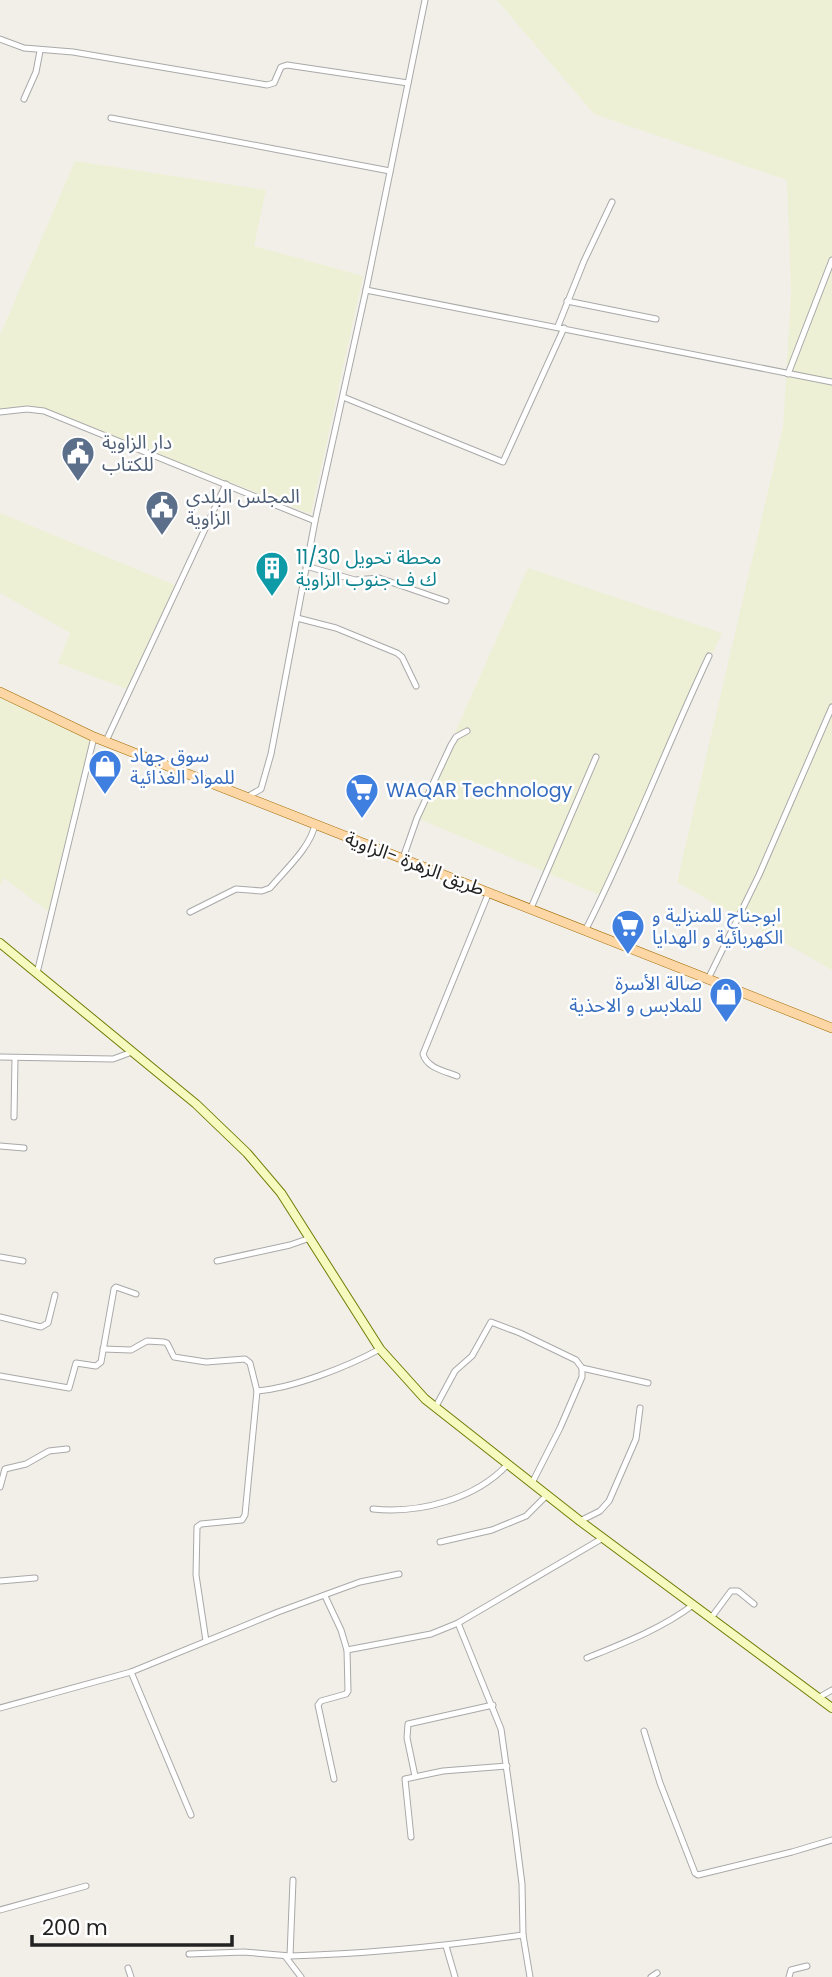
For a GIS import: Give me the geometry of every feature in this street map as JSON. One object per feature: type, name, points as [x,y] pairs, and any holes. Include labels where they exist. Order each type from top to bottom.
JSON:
[{"type":"main road","name":"طريق الزهرة -الزاوية","points":[[0,692],[94,737],[832,1028]]},
{"type":"main road","points":[[0,943],[196,1104],[247,1153],[275,1185],[380,1349],[402,1376],[435,1408],[580,1521],[832,1708]]},
{"type":"street","points":[[247,797],[261,789],[267,774],[314,521],[366,290],[425,0]]},
{"type":"street","points":[[0,39],[40,51],[73,52],[267,85],[274,83],[281,67],[287,65],[408,83]]},
{"type":"street","points":[[24,99],[36,72],[40,51]]},
{"type":"street","points":[[111,118],[390,171]]},
{"type":"street","points":[[343,397],[503,461],[561,327],[567,301],[612,202]]},
{"type":"street","points":[[788,374],[832,260]]},
{"type":"street","points":[[366,290],[832,382]]},
{"type":"street","points":[[567,301],[656,319]]},
{"type":"street","points":[[0,412],[33,409],[44,411],[314,521]]},
{"type":"street","points":[[106,741],[226,484]]},
{"type":"street","points":[[306,566],[355,580],[379,578],[446,601]]},
{"type":"street","points":[[297,618],[335,628],[397,653],[405,662],[416,686]]},
{"type":"street","points":[[585,931],[635,827],[671,738],[709,656]]},
{"type":"street","points":[[708,979],[754,884],[832,707]]},
{"type":"street","points":[[403,858],[425,800],[456,737],[467,731]]},
{"type":"street","points":[[37,973],[94,737]]},
{"type":"street","points":[[531,908],[596,757]]},
{"type":"street","points":[[190,912],[236,889],[262,891],[270,888],[306,847],[313,835],[315,824]]},
{"type":"street","points":[[457,1076],[430,1065],[423,1054],[489,892]]},
{"type":"street","points":[[0,1057],[113,1059],[131,1052]]},
{"type":"street","points":[[14,1117],[15,1058]]},
{"type":"street","points":[[0,1146],[24,1148]]},
{"type":"street","points":[[217,1261],[310,1238]]},
{"type":"street","points":[[0,1257],[23,1261]]},
{"type":"street","points":[[0,1376],[69,1388],[75,1364],[99,1364],[114,1289],[135,1294]]},
{"type":"street","points":[[0,1317],[44,1326],[48,1323],[55,1295]]},
{"type":"street","points":[[435,1408],[455,1371],[472,1356],[491,1322],[572,1358],[582,1367],[648,1383]]},
{"type":"street","points":[[103,1349],[131,1350],[147,1341],[164,1342],[174,1357],[206,1362],[247,1360],[250,1363],[257,1391],[244,1518],[238,1521],[201,1524],[197,1527],[198,1601],[206,1641]]},
{"type":"street","points":[[257,1391],[280,1387],[342,1367],[380,1349]]},
{"type":"street","points":[[532,1483],[564,1420],[582,1377],[582,1367]]},
{"type":"street","points":[[580,1521],[600,1511],[609,1501],[638,1433],[640,1408]]},
{"type":"street","points":[[0,1487],[5,1469],[26,1464],[49,1451],[67,1448]]},
{"type":"street","points":[[373,1509],[396,1511],[461,1497],[497,1476],[508,1464]]},
{"type":"street","points":[[440,1542],[492,1530],[526,1516],[547,1495]]},
{"type":"street","points":[[346,1650],[431,1634],[458,1623],[603,1538]]},
{"type":"street","points":[[0,1708],[131,1672],[360,1582],[399,1574]]},
{"type":"street","points":[[0,1581],[35,1578]]},
{"type":"street","points":[[711,1618],[731,1591],[738,1591],[754,1604]]},
{"type":"street","points":[[325,1596],[341,1630],[346,1650],[348,1691],[318,1705],[334,1779]]},
{"type":"street","points":[[587,1658],[648,1633],[694,1605]]},
{"type":"street","points":[[458,1623],[502,1729],[522,1884],[523,1935],[530,1977]]},
{"type":"street","points":[[131,1672],[191,1815]]},
{"type":"street","points":[[818,1698],[832,1690]]},
{"type":"street","points":[[415,1776],[407,1738],[408,1724],[493,1705]]},
{"type":"street","points":[[644,1731],[660,1783],[698,1875],[832,1840]]},
{"type":"street","points":[[411,1837],[405,1781],[407,1778],[443,1771],[508,1766]]},
{"type":"street","points":[[293,1880],[288,1956],[301,1977]]},
{"type":"street","points":[[0,1910],[86,1886]]},
{"type":"street","points":[[189,1954],[244,1952],[288,1956],[344,1955],[446,1946],[523,1935]]},
{"type":"street","points":[[446,1946],[455,1977]]},
{"type":"street","points":[[789,1977],[791,1970],[807,1966]]},
{"type":"street","points":[[128,1968],[131,1977]]},
{"type":"green space","points":[[497,0],[832,0],[832,970],[677,882],[783,427],[791,293],[787,180],[594,114]]},
{"type":"green space","points":[[75,161],[266,190],[254,246],[363,276],[311,514],[38,407],[0,410],[0,335]]},
{"type":"green space","points":[[0,513],[175,585],[127,689],[58,663],[70,633],[0,593]]},
{"type":"green space","points":[[528,568],[722,633],[602,896],[417,818]]},
{"type":"green space","points":[[0,694],[92,738],[50,913],[4,878],[0,887]]},
{"type":"place","name":"دار الزاوية للكتاب","points":[[78,483]]},
{"type":"place","name":"المجلس البلدي الزاوية","points":[[162,537]]},
{"type":"place","name":"محطة تحويل 11/30 ك ف جنوب الزاوية","points":[[272,598]]},
{"type":"place","name":"سوق جهاد للمواد الغذائية","points":[[105,796]]},
{"type":"place","name":"WAQAR Technology","points":[[362,820]]},
{"type":"place","name":"ابوجناح للمنزلية و الكهربائية و الهدايا","points":[[628,956]]},
{"type":"place","name":"صالة الأسرة للملابس و الاحذية","points":[[726,1024]]}]
